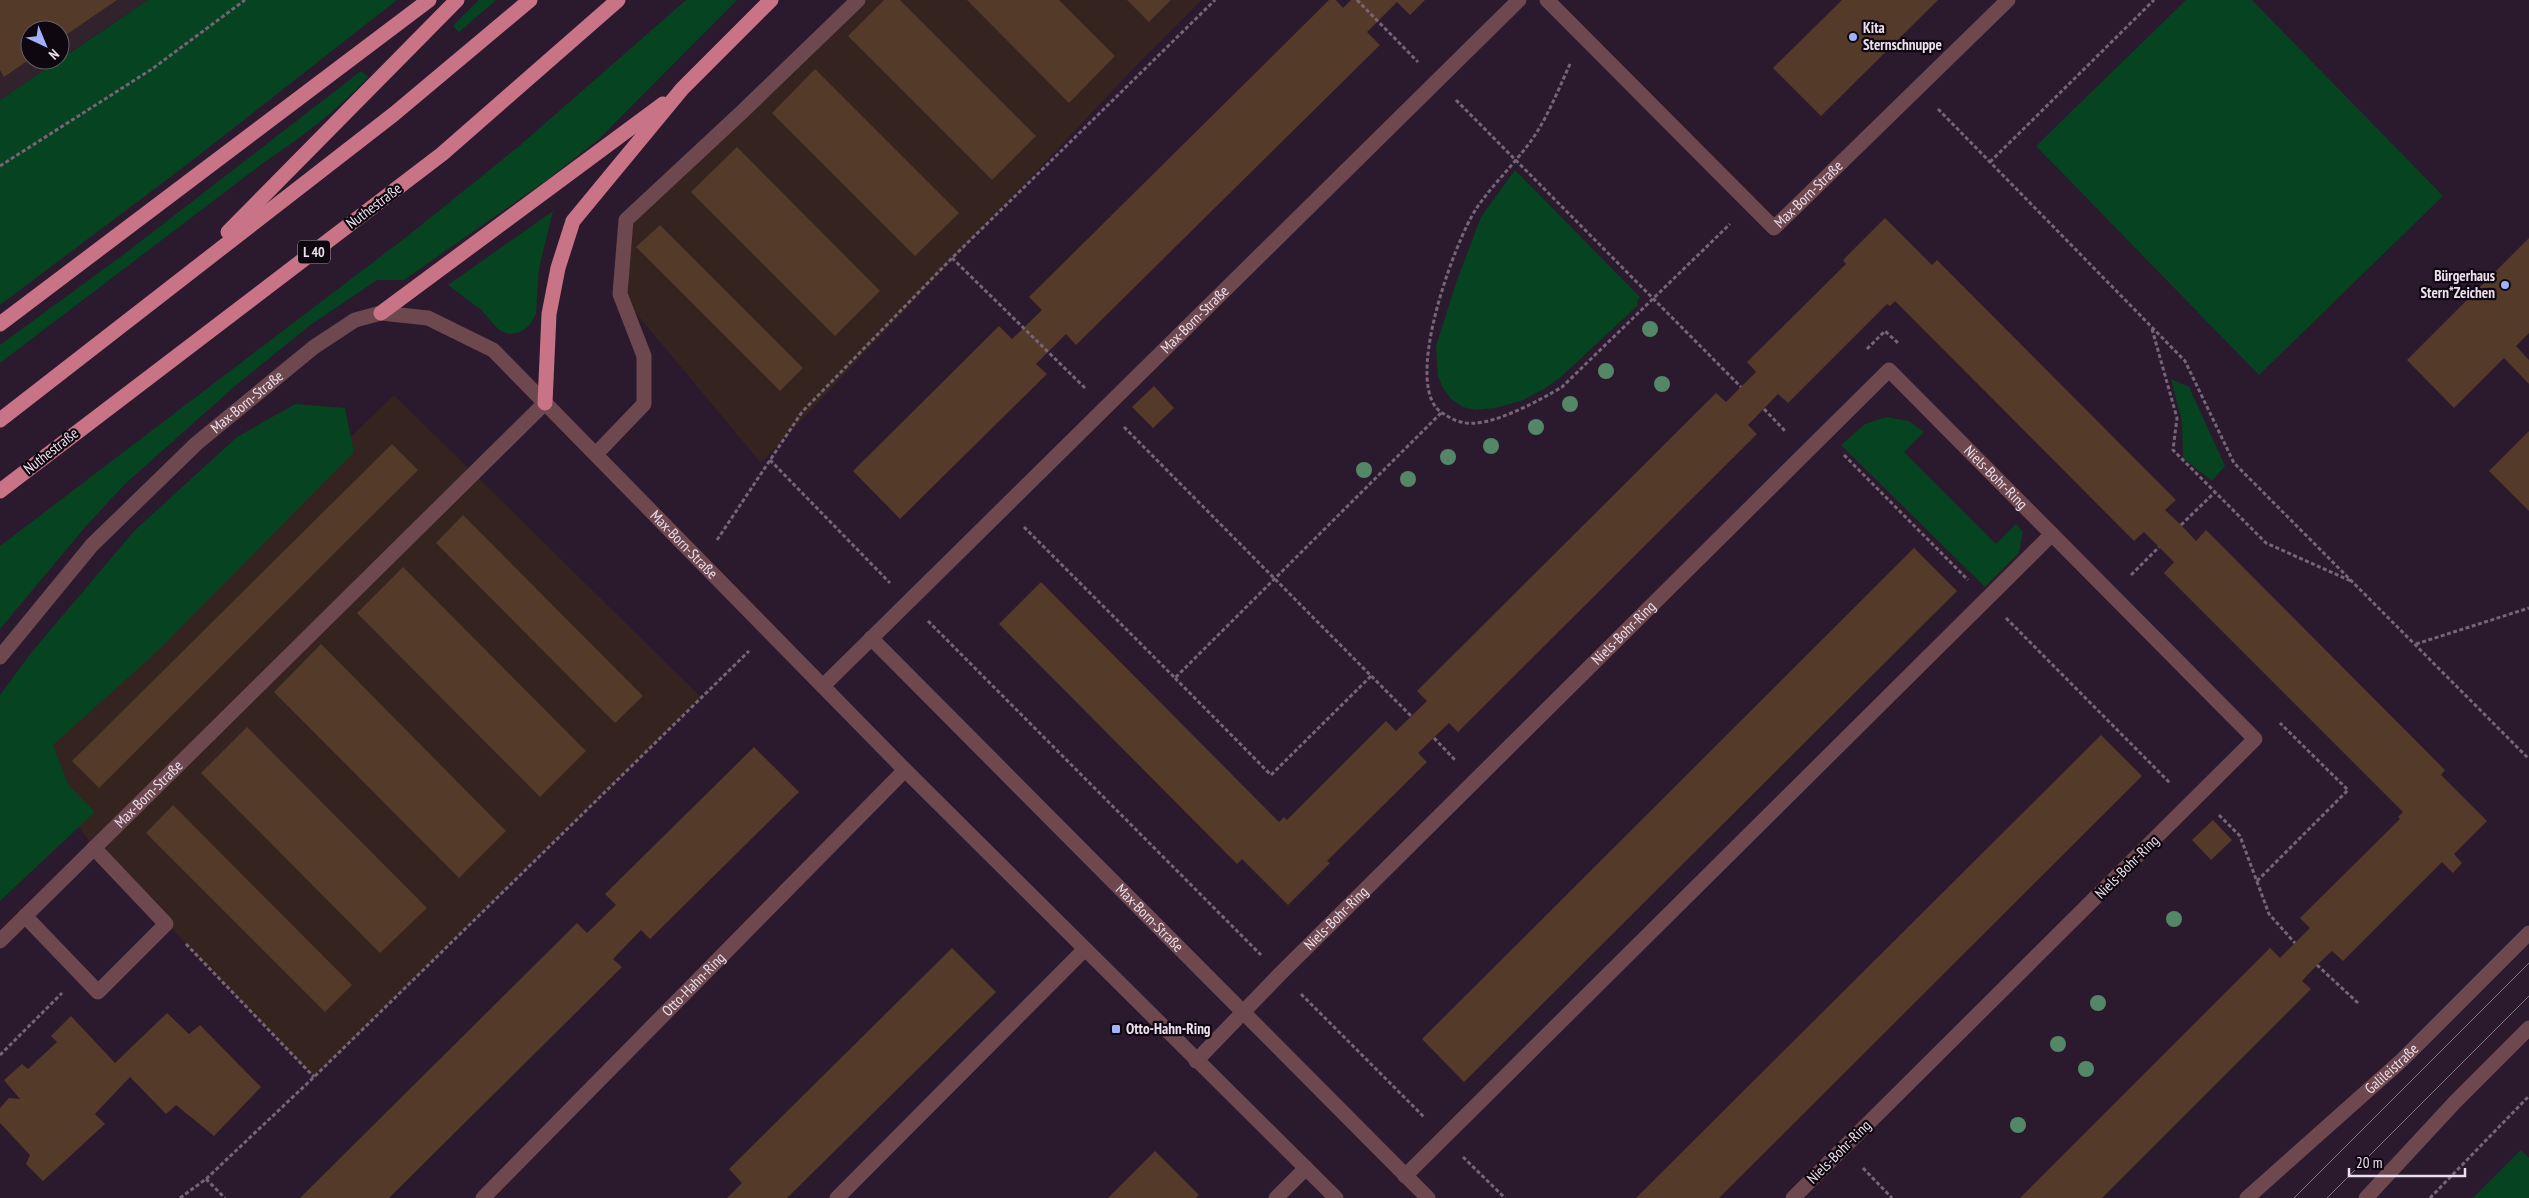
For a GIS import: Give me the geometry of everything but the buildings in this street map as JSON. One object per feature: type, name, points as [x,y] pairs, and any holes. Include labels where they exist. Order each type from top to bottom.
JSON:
[{"type":"highway","points":[[0,324],[429,0]]},
{"type":"highway","points":[[187,274],[457,0]]},
{"type":"highway","points":[[0,420],[394,114],[530,0]]},
{"type":"highway","name":"Nuthestraße","points":[[0,491],[442,154],[618,0]]},
{"type":"highway","points":[[545,403],[549,314],[558,268],[573,221],[682,89],[771,0]]},
{"type":"highway","points":[[381,313],[682,89]]},
{"type":"street","points":[[596,454],[644,404],[644,356],[620,294],[626,220],[858,0]]},
{"type":"street","name":"Max-Born-Straße","points":[[822,686],[1438,82],[1519,0]]},
{"type":"street","name":"Max-Born-Straße","points":[[1547,0],[1774,228],[2008,0]]},
{"type":"street","name":"Max-Born-Straße","points":[[0,657],[92,546],[197,443],[314,347],[355,320],[381,313],[428,318],[493,350],[905,770],[1084,950],[1336,1198]]},
{"type":"street","name":"Niels-Bohr-Ring","points":[[1196,1061],[1280,974],[1889,370],[2255,739],[1793,1198]]},
{"type":"street","name":"Max-Born-Straße","points":[[0,941],[545,403]]},
{"type":"street","points":[[1405,1176],[2052,534]]},
{"type":"street","name":"Max-Born-Straße","points":[[871,638],[1428,1198]]},
{"type":"street","name":"Otto-Hahn-Ring","points":[[483,1198],[905,770]]},
{"type":"street","points":[[26,916],[98,992],[166,924],[94,848]]},
{"type":"street","name":"Galileistraße","points":[[2247,1198],[2402,1060],[2529,933]]},
{"type":"street","points":[[837,1198],[1084,950]]},
{"type":"street","points":[[2366,1198],[2455,1102],[2529,1028]]},
{"type":"street","points":[[1276,1198],[1306,1168]]},
{"type":"path","points":[[0,166],[152,69],[245,0]]},
{"type":"path","points":[[702,563],[802,412],[952,258],[1215,0]]},
{"type":"path","points":[[1357,0],[1742,387]]},
{"type":"path","points":[[1990,162],[2154,0]]},
{"type":"path","points":[[1582,35],[1537,132],[1476,209],[1458,246],[1436,311],[1429,343],[1427,387],[1432,402],[1440,413],[1462,423],[1485,421],[1534,403],[1562,387],[1750,204]]},
{"type":"path","points":[[1918,88],[2184,361],[2234,463],[2529,759]]},
{"type":"path","points":[[952,258],[1105,408],[1412,716]]},
{"type":"path","points":[[2152,328],[2177,418],[2173,450],[2266,543],[2354,582]]},
{"type":"path","points":[[1865,351],[1885,331],[1899,345]]},
{"type":"path","points":[[1175,678],[1440,413]]},
{"type":"path","points":[[1778,438],[1792,424]]},
{"type":"path","points":[[770,460],[908,602],[1504,1198]]},
{"type":"path","points":[[2181,526],[2214,492]]},
{"type":"path","points":[[1004,508],[1271,775],[1371,676]]},
{"type":"path","points":[[2111,594],[2159,547]]},
{"type":"path","points":[[2124,568],[2138,582]]},
{"type":"path","points":[[2416,644],[2529,608]]},
{"type":"path","points":[[180,1198],[206,1179],[314,1077],[769,631]]},
{"type":"path","points":[[2257,881],[2348,790],[2278,721]]},
{"type":"path","points":[[1450,768],[1464,754]]},
{"type":"path","points":[[2198,795],[2240,836],[2269,914],[2295,943]]},
{"type":"path","points":[[166,924],[314,1077]]},
{"type":"path","points":[[2317,965],[2358,1003]]},
{"type":"path","points":[[0,1055],[82,974]]},
{"type":"path","points":[[2430,1198],[2529,1096]]},
{"type":"path","points":[[1843,1148],[1892,1198]]},
{"type":"path","points":[[206,1179],[225,1198]]},
{"type":"shaded area","points":[[0,0],[148,0],[70,52],[70,20],[20,20],[20,70],[44,70],[0,100]]},
{"type":"shaded area","points":[[858,0],[1202,0],[1134,68],[761,463],[620,294],[626,220]]},
{"type":"shaded area","points":[[394,395],[701,697],[314,1077],[94,848],[24,752]]},
{"type":"green space","points":[[148,0],[397,0],[185,166],[0,305],[0,100],[44,70],[70,70],[70,53]]},
{"type":"green space","points":[[479,0],[496,0],[459,32],[453,26]]},
{"type":"green space","points":[[686,0],[737,0],[599,139],[547,180],[404,280],[377,280],[309,326],[234,387],[125,484],[86,526],[0,629],[0,546],[405,238],[518,147]]},
{"type":"green space","points":[[2186,0],[2252,0],[2443,196],[2259,375],[2036,146]]},
{"type":"green space","points":[[361,71],[368,77],[345,101],[320,122],[0,363],[0,345],[123,255]]},
{"type":"green space","points":[[1515,170],[1640,297],[1637,301],[1638,305],[1561,377],[1544,389],[1521,401],[1495,408],[1475,410],[1463,407],[1451,399],[1443,388],[1438,376],[1436,346],[1457,280],[1481,217]]},
{"type":"green space","points":[[553,211],[539,268],[536,314],[524,330],[508,334],[499,330],[480,309],[448,285]]},
{"type":"green space","points":[[2171,379],[2189,387],[2225,466],[2212,481],[2183,458],[2182,422]]},
{"type":"green space","points":[[295,404],[345,408],[354,452],[160,649],[53,745],[68,784],[95,812],[0,901],[0,695],[31,653],[134,531],[237,437]]},
{"type":"green space","points":[[1886,417],[1909,421],[1924,432],[1904,452],[1996,544],[2016,524],[2023,532],[2019,553],[1985,587],[1841,445],[1865,424]]},
{"type":"green space","points":[[2521,1150],[2529,1158],[2529,1198],[2473,1198]]},
{"type":"tram line","points":[[2294,1198],[2529,963]]},
{"type":"tram line","points":[[2327,1198],[2529,996]]},
{"type":"place","name":"Kita Sternschnuppe","points":[[1853,37]]},
{"type":"place","name":"Bürgerhaus Stern*Zeichen","points":[[2505,285]]},
{"type":"place","name":"Otto-Hahn-Ring","points":[[1116,1029]]}]
